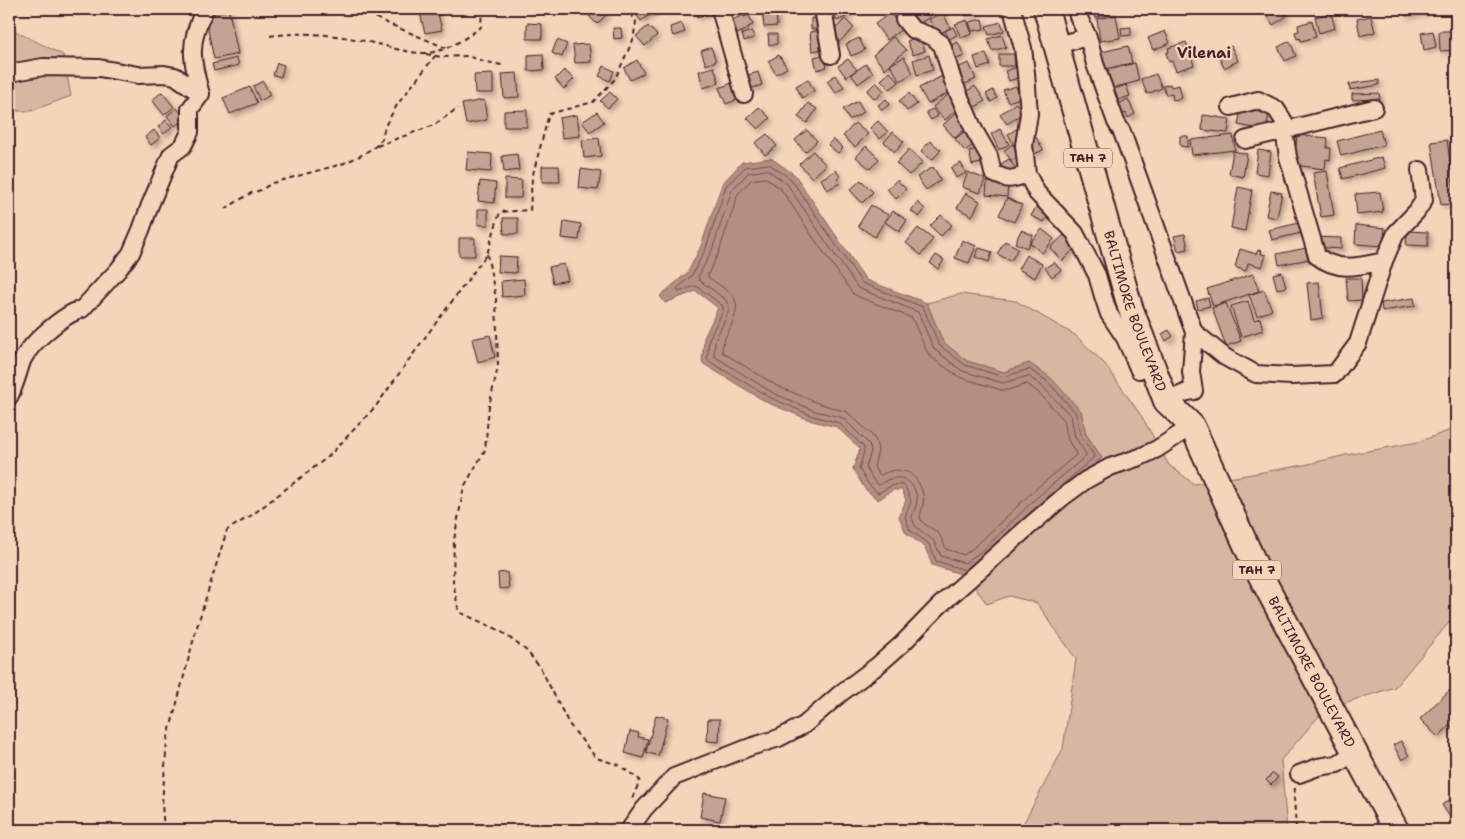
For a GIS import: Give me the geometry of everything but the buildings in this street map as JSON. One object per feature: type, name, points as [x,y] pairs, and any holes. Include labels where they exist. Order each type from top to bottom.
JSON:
[{"type":"highway","name":"BALTIMORE BOULEVARD","points":[[1046,9],[1130,306],[1166,401],[1192,426],[1255,565],[1396,830]]},
{"type":"street","points":[[201,94],[192,58],[198,26],[205,9]]},
{"type":"street","points":[[720,9],[744,94]]},
{"type":"street","points":[[823,9],[831,55]]},
{"type":"street","points":[[905,9],[904,19],[912,29],[932,37],[942,45],[953,81],[974,130],[989,156],[993,173],[1005,179],[1017,178],[1028,174]]},
{"type":"street","points":[[1012,9],[1023,48],[1026,73],[1029,114],[1024,145],[1028,174],[1037,193],[1075,234],[1097,275],[1102,296],[1110,314],[1125,338],[1139,370]]},
{"type":"street","points":[[1076,9],[1088,37],[1095,64],[1116,122],[1122,132],[1194,332],[1191,372],[1194,391],[1166,401]]},
{"type":"street","points":[[1056,45],[1088,37]]},
{"type":"street","points":[[9,74],[42,67],[99,68],[138,75],[175,76],[201,94]]},
{"type":"street","points":[[9,397],[17,381],[23,360],[31,346],[38,338],[74,311],[82,309],[118,270],[130,252],[142,230],[171,154],[183,146],[190,132],[190,109],[201,94]]},
{"type":"street","points":[[1231,107],[1258,100],[1276,109],[1284,123],[1288,157],[1317,256],[1326,263],[1349,268],[1384,261]]},
{"type":"street","points":[[1245,140],[1374,108]]},
{"type":"street","points":[[1194,332],[1225,358],[1256,374],[1291,376],[1335,374],[1358,343],[1384,261],[1396,232],[1418,211],[1424,200],[1420,170]]},
{"type":"street","points":[[629,830],[644,809],[674,777],[750,747],[779,738],[804,724],[884,660],[938,606],[1034,521],[1086,480],[1110,467],[1157,449],[1192,426]]},
{"type":"street","points":[[1299,774],[1318,767],[1337,764],[1354,753]]},
{"type":"path","points":[[360,9],[382,22],[446,48]]},
{"type":"path","points":[[423,54],[446,48],[470,36],[481,27],[482,9]]},
{"type":"path","points":[[164,830],[162,804],[168,741],[196,630],[227,530],[252,515],[329,456],[343,442],[376,406],[487,254],[500,212],[530,210],[532,178],[549,114],[593,102],[615,79],[634,40],[636,22],[628,9]]},
{"type":"path","points":[[270,36],[290,34],[346,37],[423,54],[467,56],[502,65]]},
{"type":"path","points":[[376,146],[382,139],[385,126],[402,97],[435,56]]},
{"type":"path","points":[[225,209],[250,193],[261,190],[272,183],[342,164],[376,146],[434,125],[458,108]]},
{"type":"path","points":[[487,254],[496,298],[498,367],[489,406],[485,450],[464,487],[454,540],[453,582],[459,612],[499,630],[527,651],[541,669],[569,724],[596,758],[619,765],[640,780],[629,807]]},
{"type":"path","points":[[1296,830],[1294,796],[1299,774]]},
{"type":"shaded area","points":[[9,28],[63,55],[71,96],[31,111],[9,111]]},
{"type":"shaded area","points":[[961,294],[1016,301],[1075,335],[1105,364],[1142,417],[1169,465],[1194,484],[1304,465],[1418,442],[1456,428],[1456,614],[1395,687],[1325,709],[1281,760],[1287,830],[1020,830],[1063,749],[1076,659],[1037,603],[1009,596],[987,604],[967,576],[1102,458],[1086,434],[1081,411],[1029,363],[1004,372],[967,361],[943,342],[927,303]]},
{"type":"water","points":[[771,158],[795,175],[866,280],[927,303],[943,342],[967,361],[1004,372],[1029,363],[1050,377],[1081,411],[1086,434],[1102,458],[967,576],[932,565],[925,547],[906,533],[899,517],[906,500],[902,490],[893,490],[878,500],[865,489],[853,469],[860,449],[837,427],[812,421],[768,403],[702,363],[704,338],[718,308],[696,291],[665,303],[660,296],[688,272],[701,246],[722,184],[742,162]]},
{"type":"district","name":"Vilenai","points":[[1204,53]]}]
